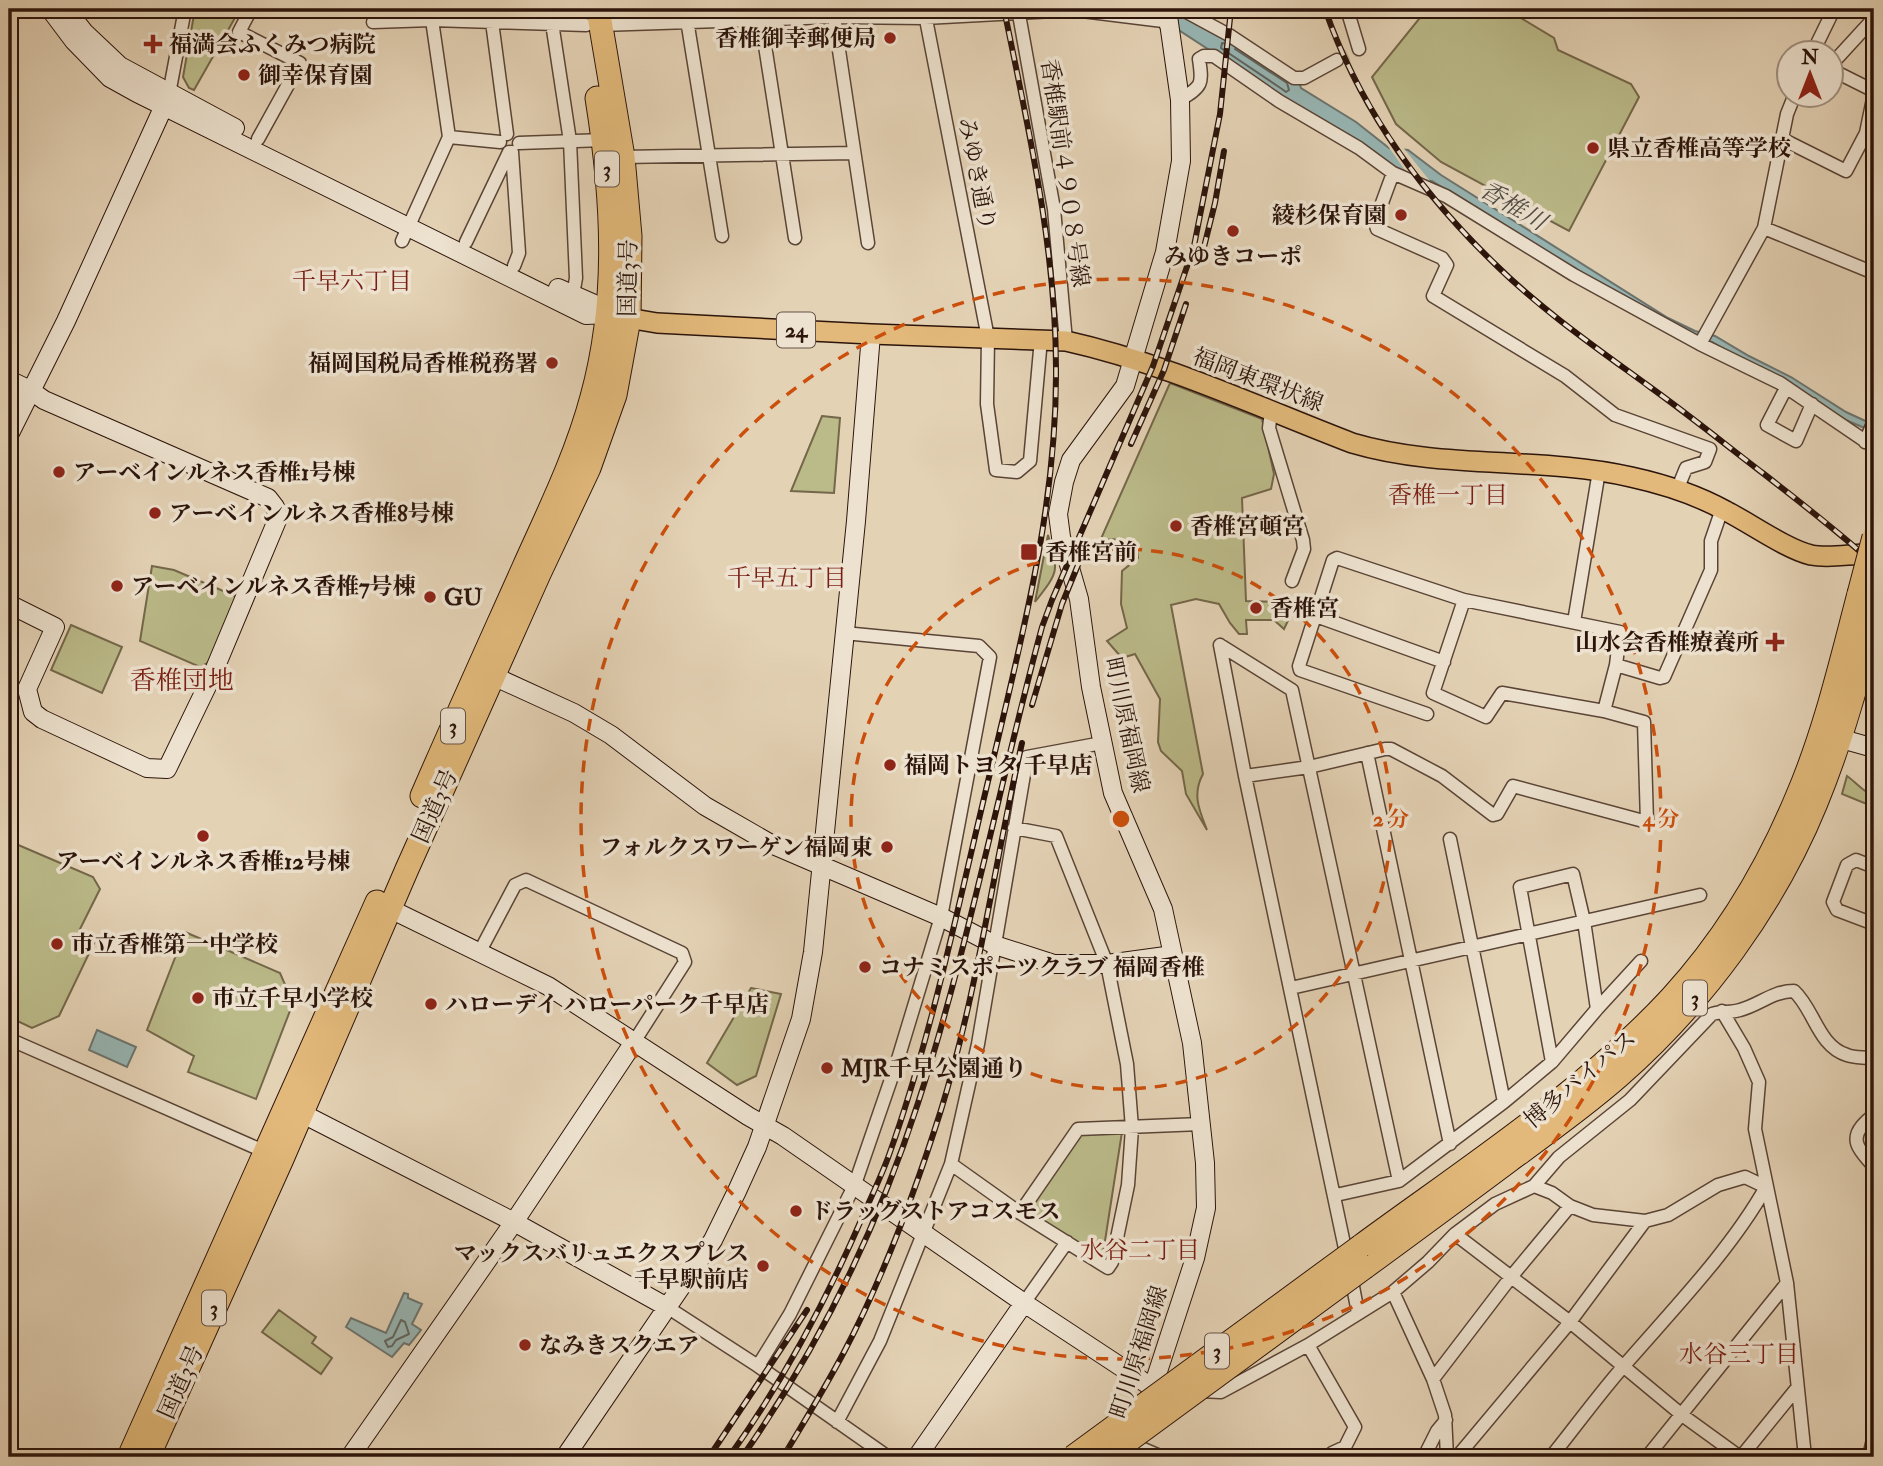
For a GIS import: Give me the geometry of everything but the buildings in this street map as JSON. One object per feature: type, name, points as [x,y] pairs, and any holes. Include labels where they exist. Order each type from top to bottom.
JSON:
[{"type":"highway","name":"国道3号","points":[[148,1457],[571,461],[618,316],[592,17]]},
{"type":"highway","name":"国道3号","points":[[128,1457],[274,1155],[301,1113],[383,906],[494,676],[589,468],[615,395],[618,316],[630,236],[623,157],[592,17]]},
{"type":"highway","name":"博多バイパス","points":[[1073,1457],[1363,1256],[1549,1132],[1609,1083],[1686,1009],[1736,947],[1777,882],[1816,805],[1859,594],[1874,537]]},
{"type":"highway","name":"博多バイパス","points":[[1831,736],[1858,683],[1874,615]]},
{"type":"highway","name":"博多バイパス","points":[[1106,1457],[1363,1256]]},
{"type":"main road","name":"福岡東環状線","points":[[618,316],[657,323],[1066,341],[1134,360],[1352,443],[1405,456],[1600,471],[1633,477],[1677,490],[1722,509],[1810,555],[1830,557],[1874,554]]},
{"type":"street","points":[[50,9],[74,41],[110,78],[258,139],[408,227],[466,242],[618,316]]},
{"type":"street","points":[[66,9],[84,32],[120,66],[167,100],[408,227],[586,315],[618,316]]},
{"type":"street","points":[[9,435],[66,321],[167,100],[185,9]]},
{"type":"street","points":[[251,9],[239,32],[300,63],[258,139]]},
{"type":"street","name":"町川原福岡線","points":[[1132,1451],[1195,1258],[1206,1208],[1205,1163],[1192,1043],[1163,909],[1113,793],[1091,687],[1079,598],[1061,537],[1058,514],[1071,460],[1125,386],[1165,252],[1181,161],[1180,100],[1167,9]]},
{"type":"street","points":[[1181,9],[1229,35],[1294,78],[1304,78],[1337,60]]},
{"type":"street","points":[[1347,9],[1359,49]]},
{"type":"street","points":[[1820,38],[1833,9]]},
{"type":"street","name":"香椎駅前４９０８号線","points":[[1019,10],[1054,209],[1066,341]]},
{"type":"street","points":[[373,22],[432,20],[552,23],[592,17],[761,20],[1074,10],[1163,21],[1171,32]]},
{"type":"street","name":"みゆき通り","points":[[924,13],[988,338],[987,404],[996,470],[1017,472],[1030,461],[1041,339]]},
{"type":"street","points":[[834,17],[868,243]]},
{"type":"street","points":[[1844,52],[1874,18]]},
{"type":"street","points":[[408,227],[449,137],[432,20]]},
{"type":"street","points":[[687,20],[722,236]]},
{"type":"street","points":[[761,20],[795,238]]},
{"type":"street","points":[[492,22],[509,145],[519,253],[514,266]]},
{"type":"street","points":[[552,23],[570,141],[576,278],[573,295]]},
{"type":"street","points":[[1180,100],[1198,89],[1202,80],[1199,59],[1204,55],[1214,56],[1279,101],[1359,148],[1394,173],[1446,196],[1574,275],[1786,388],[1869,445],[1874,421]]},
{"type":"street","points":[[1782,139],[1846,171],[1866,133],[1874,92],[1844,76]]},
{"type":"street","points":[[1700,344],[1764,228],[1789,108]]},
{"type":"street","points":[[449,137],[509,145],[604,140]]},
{"type":"street","points":[[466,242],[509,145]]},
{"type":"street","points":[[623,157],[853,153]]},
{"type":"street","points":[[1394,173],[1375,222],[1377,229],[1441,258],[1447,265],[1433,296],[1565,376],[1615,415],[1710,449],[1705,462],[1686,468],[1677,490]]},
{"type":"street","points":[[1764,228],[1874,274]]},
{"type":"street","points":[[565,1457],[713,1240],[757,1146],[801,1019],[813,952],[856,521],[871,334]]},
{"type":"street","points":[[9,380],[44,400],[268,498],[275,507],[278,518],[211,678],[167,769],[147,768],[42,719],[33,712],[27,689],[55,627],[9,604]]},
{"type":"street","points":[[1786,388],[1767,425],[1796,441],[1812,404]]},
{"type":"street","points":[[1271,412],[1269,428],[1303,540],[1304,549],[1292,581]]},
{"type":"street","points":[[1574,622],[1600,471]]},
{"type":"street","points":[[1616,665],[1664,677],[1711,570],[1711,541],[1722,509]]},
{"type":"street","points":[[1427,713],[1300,670],[1299,666],[1333,560],[1337,558],[1464,600],[1620,632],[1616,665],[1604,711]]},
{"type":"street","points":[[1245,776],[1309,767],[1385,749],[1442,776],[1493,815],[1497,814],[1513,786],[1647,822],[1644,723],[1604,711],[1502,692],[1486,718],[1433,693],[1464,600]]},
{"type":"street","points":[[1316,616],[1444,662]]},
{"type":"street","points":[[758,1366],[790,1314],[855,1184],[898,1059],[941,917],[990,657],[979,646],[844,633]]},
{"type":"street","points":[[1358,1313],[1336,1195],[1245,776],[1220,645],[1292,691],[1399,1181]]},
{"type":"street","points":[[494,676],[574,713],[611,735],[686,793],[728,821],[771,844],[941,917],[995,945],[1054,964],[1107,964],[1173,955]]},
{"type":"street","points":[[1831,736],[1874,748]]},
{"type":"street","points":[[837,1422],[880,1341],[951,1164],[978,1044],[1027,758],[1102,743]]},
{"type":"street","points":[[1367,753],[1450,1144]]},
{"type":"street","points":[[951,1164],[1020,1213],[1108,1268],[1112,1262],[1128,1185],[1132,1128],[1127,1064],[1107,964],[1056,836],[1014,828]]},
{"type":"street","points":[[1450,839],[1504,1102]]},
{"type":"street","points":[[1874,866],[1856,860],[1847,865],[1833,902],[1837,909],[1874,924]]},
{"type":"street","points":[[1552,1062],[1520,887],[1573,874],[1584,921],[1597,1009]]},
{"type":"street","points":[[350,1457],[514,1222],[685,962],[682,953],[526,880],[514,885],[479,953]]},
{"type":"street","points":[[1291,988],[1700,895]]},
{"type":"street","points":[[383,906],[548,986],[855,1184],[1024,1303],[1153,1388],[1221,1392],[1308,1345],[1392,1292],[1428,1262],[1455,1234],[1495,1204],[1534,1186],[1559,1157],[1630,1100],[1712,1014],[1739,1011],[1782,991],[1794,992],[1802,998],[1816,1026],[1830,1044],[1846,1055],[1873,1056]]},
{"type":"street","points":[[1336,1195],[1399,1181],[1450,1144],[1552,1062],[1641,961]]},
{"type":"street","points":[[1722,1011],[1744,1048],[1759,1082],[1755,1129],[1787,1283],[1805,1457]]},
{"type":"street","points":[[9,1039],[274,1155]]},
{"type":"street","points":[[1874,1112],[1855,1140],[1858,1150],[1874,1167]]},
{"type":"street","points":[[301,1113],[514,1222],[667,1307],[758,1366],[888,1457]]},
{"type":"street","points":[[1020,1213],[1078,1129],[1201,1124]]},
{"type":"street","points":[[1534,1186],[1593,1215],[1645,1221],[1668,1215],[1718,1185],[1745,1177],[1766,1187]]},
{"type":"street","points":[[1551,1457],[1623,1367],[1690,1290],[1754,1209],[1766,1187]]},
{"type":"street","points":[[1433,1379],[1511,1277],[1570,1206]]},
{"type":"street","points":[[1457,1457],[1570,1322],[1645,1221]]},
{"type":"street","points":[[1455,1234],[1570,1322],[1682,1415],[1740,1457],[1797,1388]]},
{"type":"street","points":[[917,1457],[1067,1242]]},
{"type":"street","points":[[1647,1457],[1787,1283]]},
{"type":"street","points":[[1392,1292],[1433,1379],[1446,1420],[1447,1457]]},
{"type":"street","points":[[1308,1345],[1355,1427],[1345,1447],[1332,1453]]},
{"type":"street","points":[[1424,1457],[1437,1431],[1446,1420]]},
{"type":"street","points":[[1869,1457],[1874,1439]]},
{"type":"street","points":[[1132,1451],[1162,1457]]},
{"type":"shaded area","points":[[195,9],[240,9],[194,90],[189,88],[183,77]]},
{"type":"shaded area","points":[[1427,9],[1506,9],[1554,38],[1558,50],[1631,84],[1639,97],[1569,231],[1441,162],[1396,124],[1372,77]]},
{"type":"shaded area","name":"香椎宮","points":[[1170,383],[1262,419],[1274,474],[1271,489],[1242,498],[1246,601],[1287,602],[1293,610],[1284,629],[1274,620],[1246,620],[1247,634],[1239,634],[1219,604],[1196,599],[1171,605],[1203,774],[1197,795],[1207,830],[1186,794],[1182,771],[1161,751],[1158,742],[1160,699],[1135,654],[1122,658],[1107,641],[1127,628],[1121,604],[1122,571],[1138,558],[1136,543],[1112,539],[1100,541]]},
{"type":"shaded area","points":[[822,416],[840,418],[834,493],[791,491]]},
{"type":"shaded area","points":[[1048,535],[1055,571],[1035,602]]},
{"type":"shaded area","points":[[152,566],[174,570],[235,596],[236,603],[209,662],[200,667],[140,641]]},
{"type":"shaded area","points":[[71,625],[122,647],[102,693],[51,670]]},
{"type":"shaded area","points":[[1847,776],[1874,796],[1874,807],[1842,794]]},
{"type":"shaded area","points":[[9,841],[93,877],[100,889],[77,935],[94,943],[59,1016],[32,1028],[9,1017]]},
{"type":"shaded area","points":[[185,932],[280,973],[293,1003],[256,1099],[188,1072],[194,1056],[147,1030]]},
{"type":"shaded area","points":[[751,988],[781,994],[756,1076],[737,1085],[707,1063]]},
{"type":"shaded area","points":[[1080,1132],[1122,1132],[1102,1260],[1027,1211]]},
{"type":"shaded area","points":[[279,1310],[316,1337],[312,1343],[332,1358],[321,1374],[262,1332]]},
{"type":"water","points":[[363,9],[1028,9],[1007,12],[573,15],[372,12]]},
{"type":"water","points":[[1116,9],[1181,11],[1299,82],[1301,88],[1356,122],[1389,148],[1408,150],[1441,175],[1668,318],[1695,331],[1715,336],[1791,377],[1846,412],[1874,425],[1874,432],[1841,418],[1712,342],[1692,336],[1570,268],[1432,181],[1416,180],[1393,169],[1354,138],[1297,107],[1160,18]]},
{"type":"water","points":[[97,1030],[136,1047],[127,1067],[89,1050]]},
{"type":"water","points":[[404,1293],[408,1294],[408,1298],[422,1304],[412,1324],[421,1330],[409,1345],[404,1343],[392,1357],[346,1327],[351,1318],[386,1333]]},
{"type":"pier","points":[[1383,139],[1390,145],[1402,146],[1433,185],[1414,183]]},
{"type":"tunnel","points":[[1337,60],[1359,49]]},
{"type":"railway","points":[[729,1457],[785,1371],[818,1311],[879,1179],[905,1109],[944,966],[1035,573],[1044,522],[1055,421],[1055,324],[1039,188],[1004,9]]},
{"type":"railway","points":[[742,1457],[796,1374],[843,1287],[884,1196],[918,1103],[953,985],[1042,627],[1153,366],[1194,246],[1220,114],[1231,9]]},
{"type":"railway","points":[[1325,9],[1339,45],[1375,114],[1419,179],[1469,238],[1515,283],[1552,314],[1679,408],[1834,529],[1874,564]]},
{"type":"railway","points":[[1204,247],[1224,151]]},
{"type":"railway","points":[[1131,444],[1164,370],[1186,304]]},
{"type":"railway","points":[[1032,705],[1062,604],[1087,543]]},
{"type":"railway","points":[[783,1457],[859,1323],[898,1233],[931,1141],[954,1065],[976,973],[1022,743]]},
{"type":"railway","points":[[709,1457],[807,1310]]},
{"type":"place","name":"香椎御幸郵便局","points":[[890,38]]},
{"type":"place","name":"福満会ふくみつ病院","points":[[153,44]]},
{"type":"place","name":"御幸保育園","points":[[244,75]]},
{"type":"place","name":"県立香椎高等学校","points":[[1593,148]]},
{"type":"place","name":"綾杉保育園","points":[[1401,215]]},
{"type":"place","name":"みゆきコーポ","points":[[1233,231]]},
{"type":"place","name":"福岡国税局香椎税務署","points":[[552,363]]},
{"type":"place","name":"アーベインルネス香椎1号棟","points":[[59,472]]},
{"type":"place","name":"アーベインルネス香椎8号棟","points":[[155,513]]},
{"type":"place","name":"香椎宮頓宮","points":[[1176,526]]},
{"type":"place","name":"香椎宮前","points":[[1029,552]]},
{"type":"place","name":"アーベインルネス香椎7号棟","points":[[117,586]]},
{"type":"place","name":"GU","points":[[430,597]]},
{"type":"place","name":"香椎宮","points":[[1256,608]]},
{"type":"place","name":"山水会香椎療養所","points":[[1775,642]]},
{"type":"place","name":"福岡トヨタ 千早店","points":[[890,765]]},
{"type":"place","name":"アーベインルネス香椎12号棟","points":[[203,836]]},
{"type":"place","name":"フォルクスワーゲン福岡東","points":[[887,847]]},
{"type":"place","name":"市立香椎第一中学校","points":[[57,944]]},
{"type":"place","name":"コナミスポーツクラブ 福岡香椎","points":[[865,967]]},
{"type":"place","name":"市立千早小学校","points":[[198,998]]},
{"type":"place","name":"ハローデイ ハローパーク千早店","points":[[431,1004]]},
{"type":"place","name":"MJR千早公園通り","points":[[827,1068]]},
{"type":"place","name":"ドラッグストアコスモス","points":[[796,1211]]},
{"type":"place","name":"マックスバリュエクスプレス 千早駅前店","points":[[763,1266]]},
{"type":"place","name":"なみきスクエア","points":[[525,1345]]},
{"type":"district","name":"千早六丁目","points":[[352,281]]},
{"type":"district","name":"香椎一丁目","points":[[1448,495]]},
{"type":"district","name":"千早五丁目","points":[[787,578]]},
{"type":"district","name":"香椎団地","points":[[182,681]]},
{"type":"district","name":"水谷二丁目","points":[[1140,1250]]},
{"type":"district","name":"水谷三丁目","points":[[1739,1354]]},
{"type":"water label","name":"香椎川","points":[[1513,206]]}]
